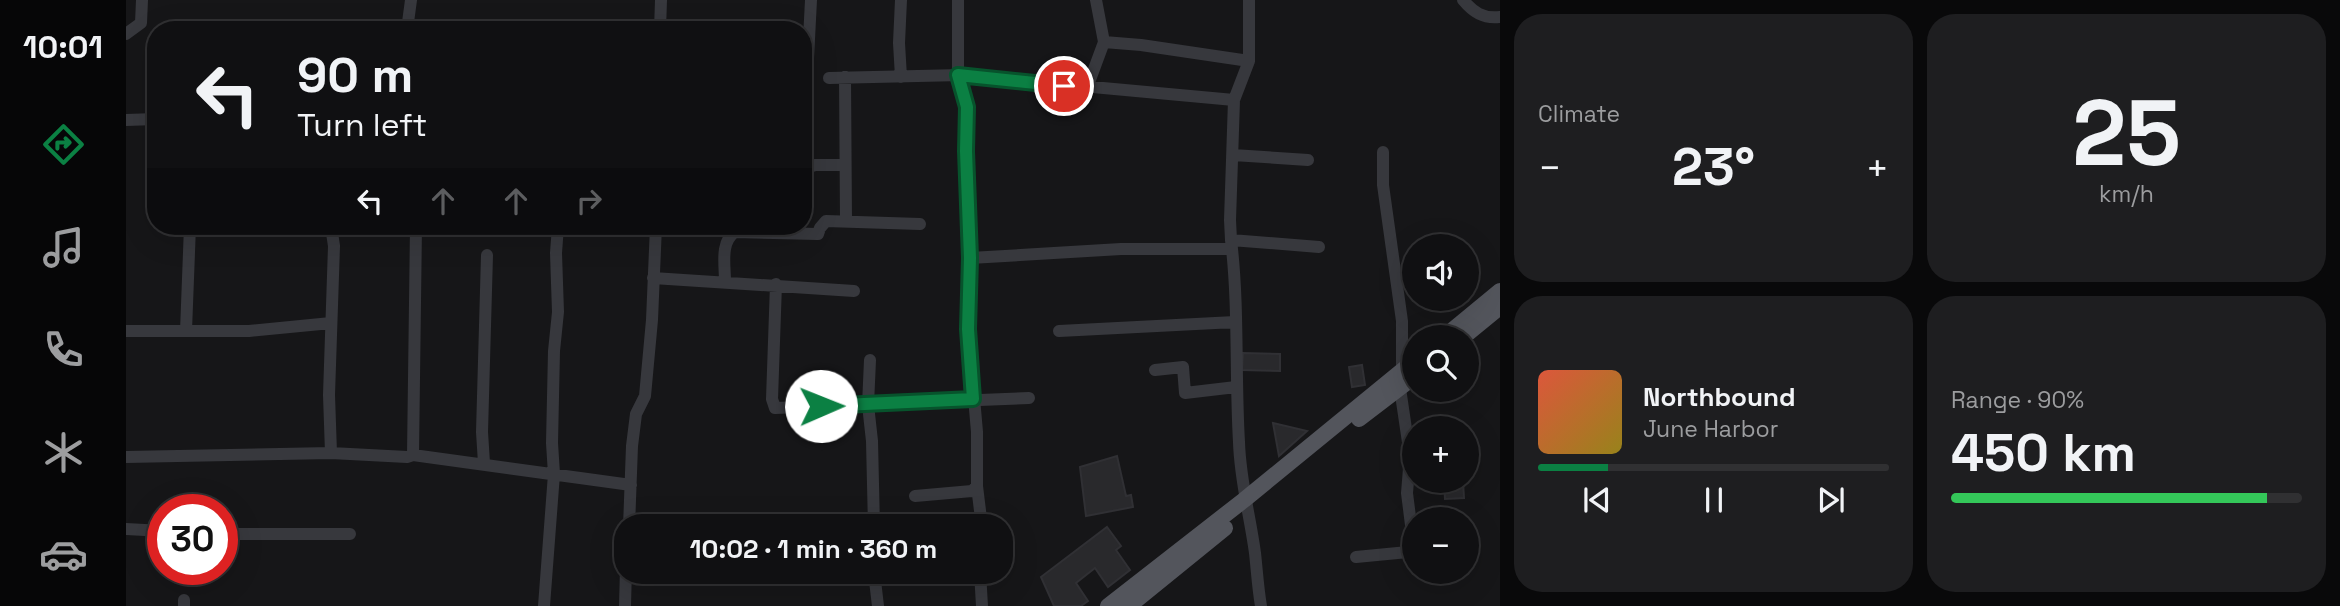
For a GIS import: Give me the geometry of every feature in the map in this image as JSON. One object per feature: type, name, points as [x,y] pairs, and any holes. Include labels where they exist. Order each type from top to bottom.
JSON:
[{"type":"main road","points":[[1459,325],[1500,291]]},
{"type":"main road","points":[[1478,325],[1500,307]]},
{"type":"main road","points":[[1129,606],[1402,377]]},
{"type":"main road","points":[[1108,606],[1246,505],[1402,384]]},
{"type":"street","points":[[126,34],[141,23],[142,0]]},
{"type":"street","points":[[408,21],[411,0]]},
{"type":"street","points":[[660,21],[661,0]]},
{"type":"street","points":[[810,21],[811,0]]},
{"type":"street","points":[[901,0],[901,77]]},
{"type":"street","points":[[958,0],[958,75],[967,107],[970,258],[968,329],[980,514]]},
{"type":"street","points":[[1087,88],[1104,42],[1096,0]]},
{"type":"street","points":[[1249,0],[1249,61],[1234,100],[1230,220],[1236,279],[1239,446],[1261,606]]},
{"type":"street","points":[[1463,0],[1473,13],[1492,18],[1500,17]]},
{"type":"street","points":[[1104,42],[1249,61]]},
{"type":"street","points":[[828,78],[958,75],[1234,100]]},
{"type":"street","points":[[845,77],[846,221]]},
{"type":"street","points":[[126,120],[147,119]]},
{"type":"street","points":[[1383,152],[1383,185],[1403,325]]},
{"type":"street","points":[[1233,155],[1308,160]]},
{"type":"street","points":[[812,165],[845,165]]},
{"type":"street","points":[[812,234],[818,234],[826,221],[920,224]]},
{"type":"street","points":[[186,331],[190,235]]},
{"type":"street","points":[[331,453],[329,394],[332,235]]},
{"type":"street","points":[[414,455],[416,235]]},
{"type":"street","points":[[544,606],[554,474],[552,443],[554,351],[558,312],[557,235]]},
{"type":"street","points":[[630,514],[636,414],[645,396],[655,235]]},
{"type":"street","points":[[725,281],[725,246],[731,235]]},
{"type":"street","points":[[970,258],[1231,244],[1319,247]]},
{"type":"street","points":[[484,463],[482,432],[487,255]]},
{"type":"street","points":[[653,278],[854,291]]},
{"type":"street","points":[[776,285],[772,399],[775,408],[1029,398]]},
{"type":"street","points":[[1059,331],[1235,322]]},
{"type":"street","points":[[126,331],[249,331],[331,323]]},
{"type":"street","points":[[870,360],[868,405],[872,441],[874,514]]},
{"type":"street","points":[[1155,370],[1183,367],[1185,393],[1237,387]]},
{"type":"street","points":[[1356,557],[1408,552],[1414,549],[1407,493],[1410,457],[1400,388]]},
{"type":"street","points":[[126,457],[331,453],[407,457],[414,455],[631,485]]},
{"type":"street","points":[[915,496],[972,491],[977,486]]},
{"type":"street","points":[[126,529],[147,530]]},
{"type":"street","points":[[238,534],[350,534]]},
{"type":"street","points":[[625,606],[626,584]]},
{"type":"street","points":[[875,584],[878,606]]},
{"type":"street","points":[[981,584],[982,606]]},
{"type":"building","points":[[1243,353],[1280,354],[1280,371],[1242,370]]},
{"type":"building","points":[[1362,365],[1365,385],[1352,387],[1349,367]]},
{"type":"building","points":[[1273,423],[1307,431],[1279,456]]},
{"type":"building","points":[[1117,456],[1126,496],[1131,495],[1133,507],[1086,516],[1080,467]]},
{"type":"building","points":[[1445,493],[1464,493],[1464,498],[1445,499]]},
{"type":"building","points":[[1107,527],[1121,546],[1116,550],[1130,570],[1108,587],[1095,568],[1076,583],[1088,601],[1081,606],[1054,606],[1041,577]]},
{"type":"route","points":[[821,406],[973,399],[968,329],[970,258],[967,107],[958,75],[1064,86]]}]
